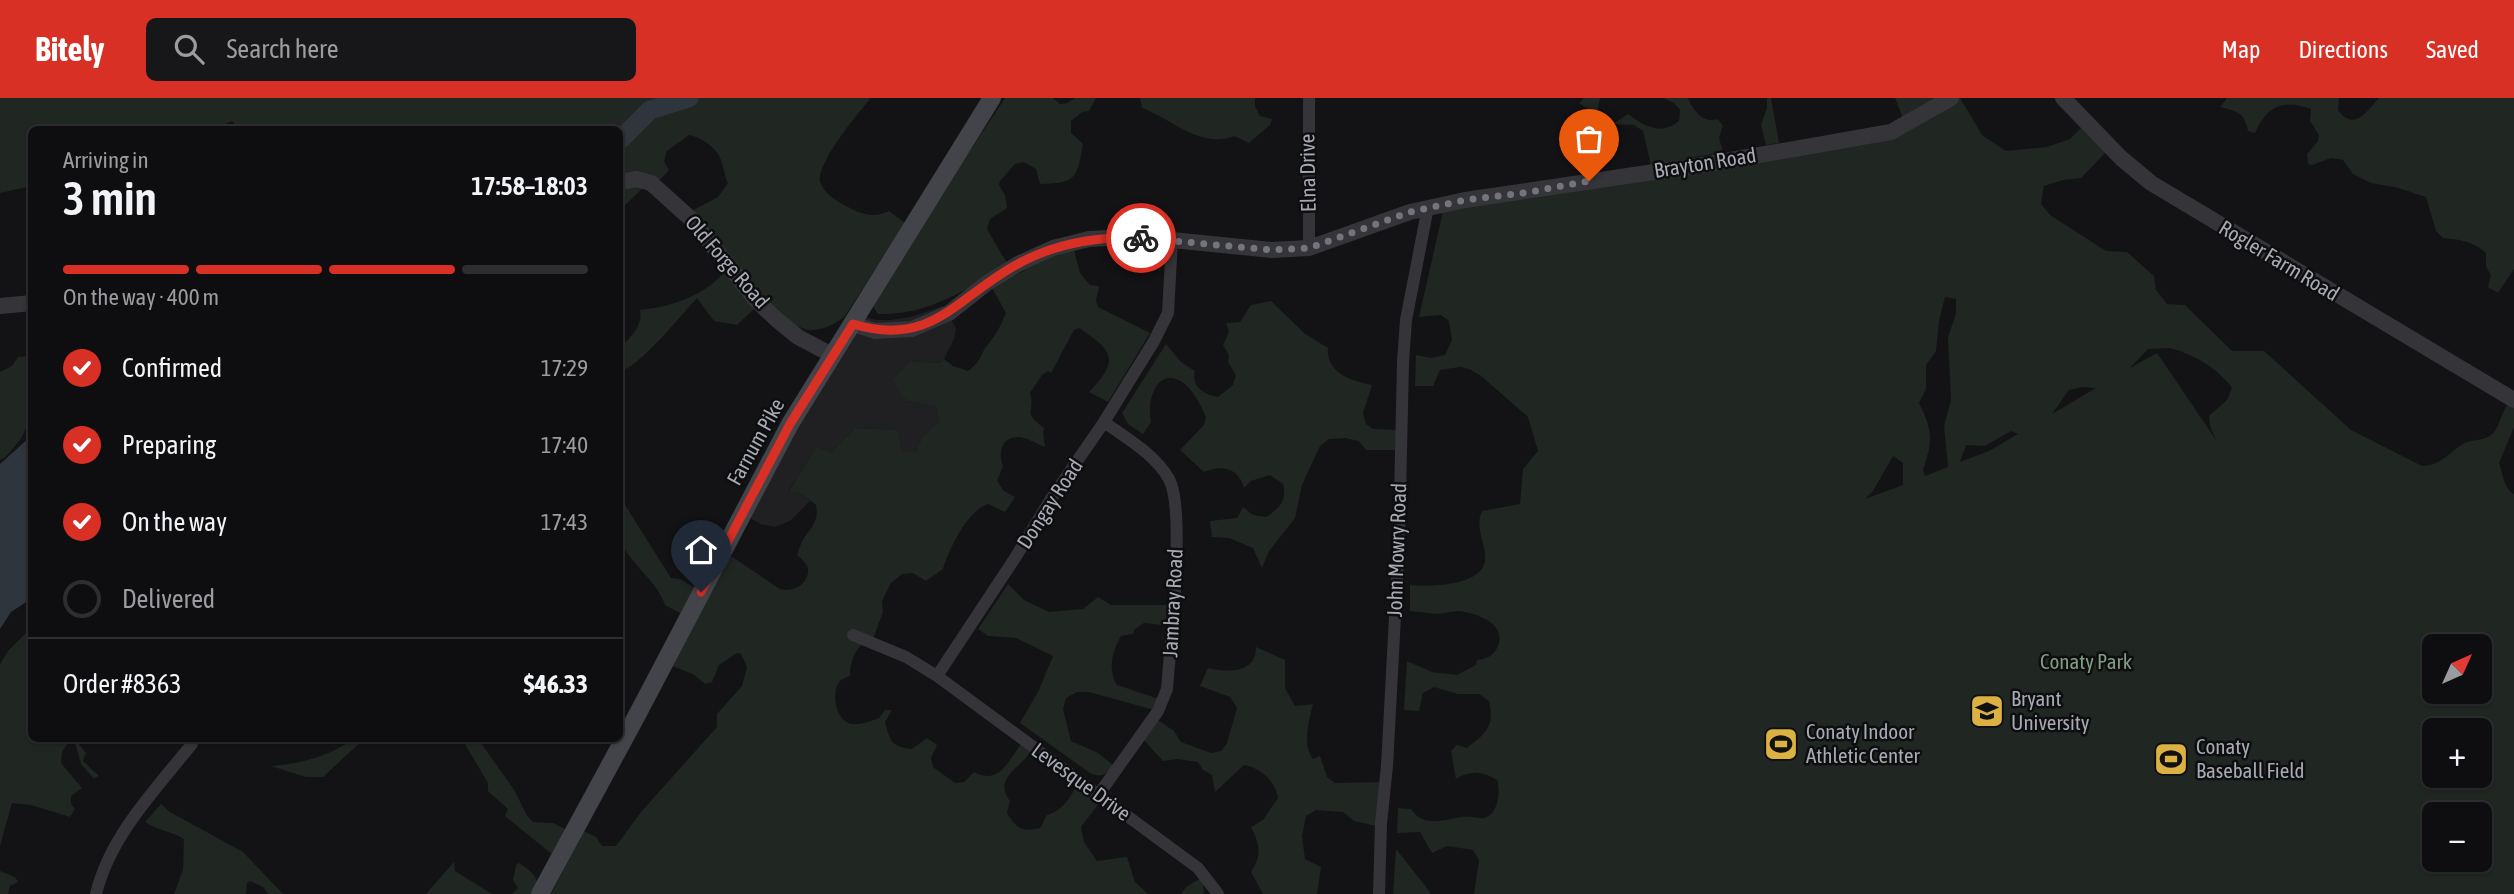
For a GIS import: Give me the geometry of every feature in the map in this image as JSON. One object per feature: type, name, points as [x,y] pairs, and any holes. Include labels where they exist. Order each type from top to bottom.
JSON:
[{"type":"main road","name":"Farnum Pike","points":[[623,741],[784,436],[992,98]]},
{"type":"main road","name":"Farnum Pike","points":[[540,894],[623,742]]},
{"type":"street","name":"Elna Drive","points":[[1309,98],[1309,248]]},
{"type":"street","name":"Brayton Road","points":[[853,324],[875,331],[912,329],[949,313],[987,283],[1018,264],[1053,248],[1089,239],[1125,237],[1272,250],[1309,248],[1428,207],[1891,132],[1951,98]]},
{"type":"street","name":"Rogler Farm Road","points":[[2063,98],[2121,158],[2151,183],[2514,400]]},
{"type":"street","name":"Old Forge Road","points":[[623,181],[637,179],[651,183],[692,220],[757,300],[776,319],[798,337],[832,355]]},
{"type":"street","name":"John Mowry Road","points":[[1379,894],[1399,542],[1403,362],[1406,320],[1428,207]]},
{"type":"street","name":"Dongay Road","points":[[937,676],[1154,341],[1168,313],[1172,240]]},
{"type":"street","points":[[0,306],[28,303]]},
{"type":"street","name":"Jambray Road","points":[[1099,794],[1158,711],[1167,688],[1177,540],[1176,504],[1170,480],[1154,460],[1104,422]]},
{"type":"street","points":[[853,635],[905,657],[937,676]]},
{"type":"street","name":"Levesque Drive","points":[[937,676],[1198,868],[1218,894]]},
{"type":"street","points":[[96,894],[102,870],[115,845],[191,744]]},
{"type":"shaded area","points":[[943,306],[956,328],[954,339],[942,363],[910,361],[907,401],[936,405],[939,421],[923,436],[915,452],[901,452],[898,430],[855,428],[831,453],[816,448],[789,490],[800,493],[810,501],[790,521],[775,527],[761,524],[744,515],[853,314],[890,320],[911,317]]},
{"type":"shaded area","points":[[28,439],[28,601],[11,612],[0,629],[0,464]]},
{"type":"green space","points":[[0,98],[868,98],[870,99],[824,163],[820,182],[832,197],[853,210],[873,215],[889,211],[905,223],[845,316],[829,326],[810,330],[797,326],[765,299],[690,212],[718,197],[728,183],[716,151],[689,135],[667,151],[664,161],[669,170],[655,185],[646,185],[623,207],[623,126],[236,126],[232,121],[221,126],[28,126],[28,187],[0,193]]},
{"type":"green space","points":[[1005,98],[1053,98],[1060,104],[1075,98],[1096,98],[1089,111],[1082,112],[1071,121],[1071,133],[1083,144],[1076,172],[1061,182],[1040,184],[1036,169],[1024,162],[1015,164],[999,185],[1005,195],[1007,208],[990,219],[987,229],[1008,265],[962,292],[930,306],[913,311],[878,314],[871,303],[874,295]]},
{"type":"green space","points":[[1140,98],[1255,98],[1255,106],[1260,116],[1272,119],[1270,125],[1249,143],[1234,136],[1210,139],[1186,131],[1142,108]]},
{"type":"green space","points":[[1584,98],[1600,98],[1597,114],[1579,103]]},
{"type":"green space","points":[[1663,98],[1688,98],[1704,118],[1718,119],[1723,126],[1719,138],[1723,152],[1651,165],[1643,131],[1634,125],[1613,124],[1628,114],[1653,128],[1672,125],[1679,121],[1680,110],[1674,103]]},
{"type":"green space","points":[[1767,98],[1771,98],[1779,143],[1766,145],[1761,125],[1767,108]]},
{"type":"green space","points":[[1895,98],[1941,98],[1904,121]]},
{"type":"green space","name":"Conaty Park","points":[[1960,98],[1982,135],[2006,151],[2047,147],[2070,139],[2082,127],[2107,151],[2081,178],[2044,186],[2041,204],[2050,215],[2106,251],[2127,252],[2154,276],[2156,290],[2167,304],[2185,305],[2232,351],[2264,351],[2351,430],[2422,466],[2435,464],[2459,446],[2492,434],[2507,406],[2514,399],[2514,427],[2499,463],[2506,485],[2514,494],[2514,894],[1474,894],[1479,860],[1473,850],[1447,846],[1432,853],[1420,832],[1397,833],[1398,808],[1411,809],[1428,821],[1441,821],[1464,817],[1484,818],[1495,808],[1499,790],[1497,780],[1476,773],[1456,779],[1451,751],[1457,745],[1467,748],[1484,733],[1491,717],[1489,701],[1479,694],[1458,694],[1434,687],[1423,693],[1419,711],[1404,710],[1407,661],[1432,672],[1457,675],[1495,651],[1500,640],[1499,633],[1487,620],[1471,613],[1457,611],[1437,614],[1410,611],[1410,585],[1444,585],[1469,579],[1478,573],[1484,565],[1485,555],[1480,527],[1482,511],[1520,504],[1523,469],[1538,451],[1528,417],[1480,375],[1469,369],[1460,367],[1440,370],[1433,386],[1415,386],[1416,355],[1431,358],[1445,355],[1452,340],[1449,321],[1441,315],[1419,317],[1443,211],[1875,143],[1914,127]],"holes":[[[1945,297],[1956,299],[1956,314],[1948,337],[1951,400],[1944,426],[1948,467],[1925,476],[1923,470],[1930,436],[1919,403],[1926,389],[1926,365],[1936,351]],[[2170,348],[2196,358],[2220,374],[2232,388],[2227,400],[2209,416],[2216,440],[2157,353],[2130,368],[2148,349]],[[2096,388],[2052,414],[2069,390]],[[2011,431],[2018,434],[1989,451],[1960,462],[1966,445],[1985,446]],[[1893,456],[1903,463],[1903,485],[1865,499],[1873,491]]]},
{"type":"green space","points":[[2227,98],[2339,98],[2338,110],[2349,119],[2355,120],[2365,114],[2379,98],[2514,98],[2514,269],[2498,293],[2488,287],[2491,275],[2486,267],[2486,253],[2466,242],[2443,238],[2436,231],[2426,197],[2371,183],[2353,174],[2343,160],[2331,158],[2308,164],[2307,154],[2318,141],[2319,135],[2310,121],[2311,109],[2292,104],[2277,107],[2264,117],[2255,133],[2248,131],[2245,120],[2239,114],[2220,107]]},
{"type":"green space","points":[[1073,246],[1080,273],[1090,285],[1099,286],[1096,301],[1098,307],[1150,333],[1108,402],[1089,392],[1109,363],[1105,349],[1079,328],[1074,330],[1051,373],[1048,371],[1042,375],[1030,393],[1031,415],[1044,428],[1045,447],[1018,437],[1008,440],[1002,447],[1003,466],[997,481],[1004,491],[1015,497],[1005,512],[988,504],[973,514],[954,541],[943,569],[926,581],[913,573],[902,574],[891,583],[882,601],[883,612],[873,639],[862,644],[855,653],[850,676],[840,681],[835,699],[842,718],[852,724],[879,718],[885,710],[892,710],[885,722],[892,742],[912,749],[927,738],[937,745],[931,758],[933,767],[955,783],[964,782],[974,772],[990,776],[996,774],[1007,765],[1021,744],[1031,751],[1004,786],[1010,801],[1007,813],[1014,823],[1029,830],[1040,828],[1047,815],[1061,807],[1077,785],[1100,802],[1081,827],[1084,842],[1097,861],[1127,857],[1135,882],[1148,894],[551,894],[584,831],[596,837],[602,846],[616,846],[641,812],[717,727],[717,714],[742,686],[747,667],[741,654],[737,653],[719,665],[712,682],[705,684],[693,674],[672,666],[731,556],[780,589],[794,589],[806,579],[808,569],[797,555],[816,519],[817,510],[816,505],[800,493],[789,491],[816,447],[831,453],[855,428],[898,430],[902,452],[915,452],[923,436],[939,421],[936,406],[907,401],[897,389],[894,379],[910,361],[941,363],[944,359],[953,366],[968,371],[979,360],[1006,313],[992,288]]},
{"type":"green space","points":[[725,271],[756,307],[737,325],[714,321],[697,298],[649,351],[623,370],[623,345],[638,327],[640,310],[686,299],[717,280]]},
{"type":"green space","points":[[1271,301],[1304,333],[1328,348],[1328,357],[1336,370],[1356,381],[1372,385],[1363,413],[1366,424],[1373,429],[1400,430],[1402,450],[1366,450],[1359,441],[1345,438],[1329,439],[1320,446],[1302,485],[1295,518],[1269,551],[1262,568],[1253,548],[1229,538],[1212,537],[1210,521],[1237,518],[1243,507],[1253,515],[1266,517],[1281,504],[1283,484],[1270,475],[1251,481],[1244,488],[1234,472],[1217,468],[1204,472],[1180,450],[1204,425],[1206,417],[1198,401],[1181,381],[1168,378],[1157,386],[1151,400],[1151,422],[1143,434],[1128,424],[1122,413],[1166,344],[1181,362],[1195,371],[1195,381],[1200,389],[1218,397],[1233,385],[1236,375],[1228,362],[1229,355],[1223,345],[1229,332],[1226,323],[1240,322],[1251,305]]},
{"type":"green space","points":[[28,356],[28,421],[16,445],[0,460],[0,372],[12,366],[18,357]]},
{"type":"green space","points":[[623,502],[671,578],[680,579],[697,589],[684,615],[665,605],[655,586],[623,547]]},
{"type":"green space","points":[[1008,584],[1024,600],[1049,612],[1083,609],[1098,597],[1111,605],[1170,605],[1169,626],[1144,623],[1135,629],[1133,634],[1121,636],[1112,660],[1112,673],[1117,685],[1159,699],[1154,710],[1089,692],[1077,692],[1066,698],[1063,709],[1071,741],[1098,753],[1113,765],[1106,773],[1090,773],[1020,723],[1039,690],[1053,656],[1016,638],[988,636],[978,629]]},
{"type":"green space","points":[[28,631],[28,742],[69,742],[62,752],[61,763],[82,788],[71,796],[71,804],[75,809],[70,817],[31,805],[12,803],[0,846],[0,664],[8,651]]},
{"type":"green space","points":[[1256,647],[1285,660],[1285,688],[1295,706],[1313,704],[1307,732],[1308,747],[1313,759],[1320,756],[1327,777],[1335,783],[1383,782],[1381,827],[1354,821],[1343,812],[1316,810],[1306,816],[1302,836],[1305,859],[1321,867],[1317,894],[1263,894],[1251,872],[1259,850],[1251,827],[1263,820],[1278,798],[1274,786],[1266,776],[1244,765],[1215,792],[1212,775],[1203,770],[1198,762],[1177,759],[1163,761],[1142,738],[1155,718],[1174,731],[1181,742],[1211,753],[1221,751],[1227,743],[1237,708],[1230,697],[1200,686],[1208,668],[1240,669],[1252,662]]},
{"type":"green space","points":[[77,742],[86,753],[83,761],[99,776],[94,779],[81,764],[75,743]]},
{"type":"green space","points":[[348,742],[361,742],[323,777],[306,777],[271,766],[314,758]]},
{"type":"green space","points":[[464,742],[480,742],[533,822],[553,823],[567,830],[553,855],[505,816],[508,809],[488,791],[488,783]]},
{"type":"green space","points":[[161,804],[170,812],[243,852],[283,894],[268,894],[263,887],[250,881],[247,883],[246,894],[174,894],[183,870],[184,839],[145,822]]},
{"type":"green space","points":[[1396,849],[1430,892],[1430,894],[1393,894]]},
{"type":"green space","points":[[454,862],[455,871],[492,894],[426,894]]},
{"type":"green space","points":[[519,863],[531,872],[536,880],[534,894],[512,894],[518,888],[513,880],[516,865]]},
{"type":"green space","points":[[0,871],[15,877],[18,882],[10,886],[8,894],[0,894]]},
{"type":"green space","points":[[1203,877],[1204,894],[1181,894],[1186,887]]},
{"type":"waterway","points":[[623,137],[650,110],[689,98]]},
{"type":"way so far","points":[[1141,238],[1272,250],[1309,248],[1410,212],[1465,200],[1589,181]]},
{"type":"place","name":"Bryant University","points":[[1987,711]]},
{"type":"place","name":"Conaty Indoor Athletic Center","points":[[1781,744]]},
{"type":"place","name":"Conaty Baseball Field","points":[[2171,759]]},
{"type":"route","points":[[701,592],[790,424],[853,324],[875,331],[912,329],[949,313],[987,283],[1018,264],[1053,248],[1089,239],[1141,238]]}]
